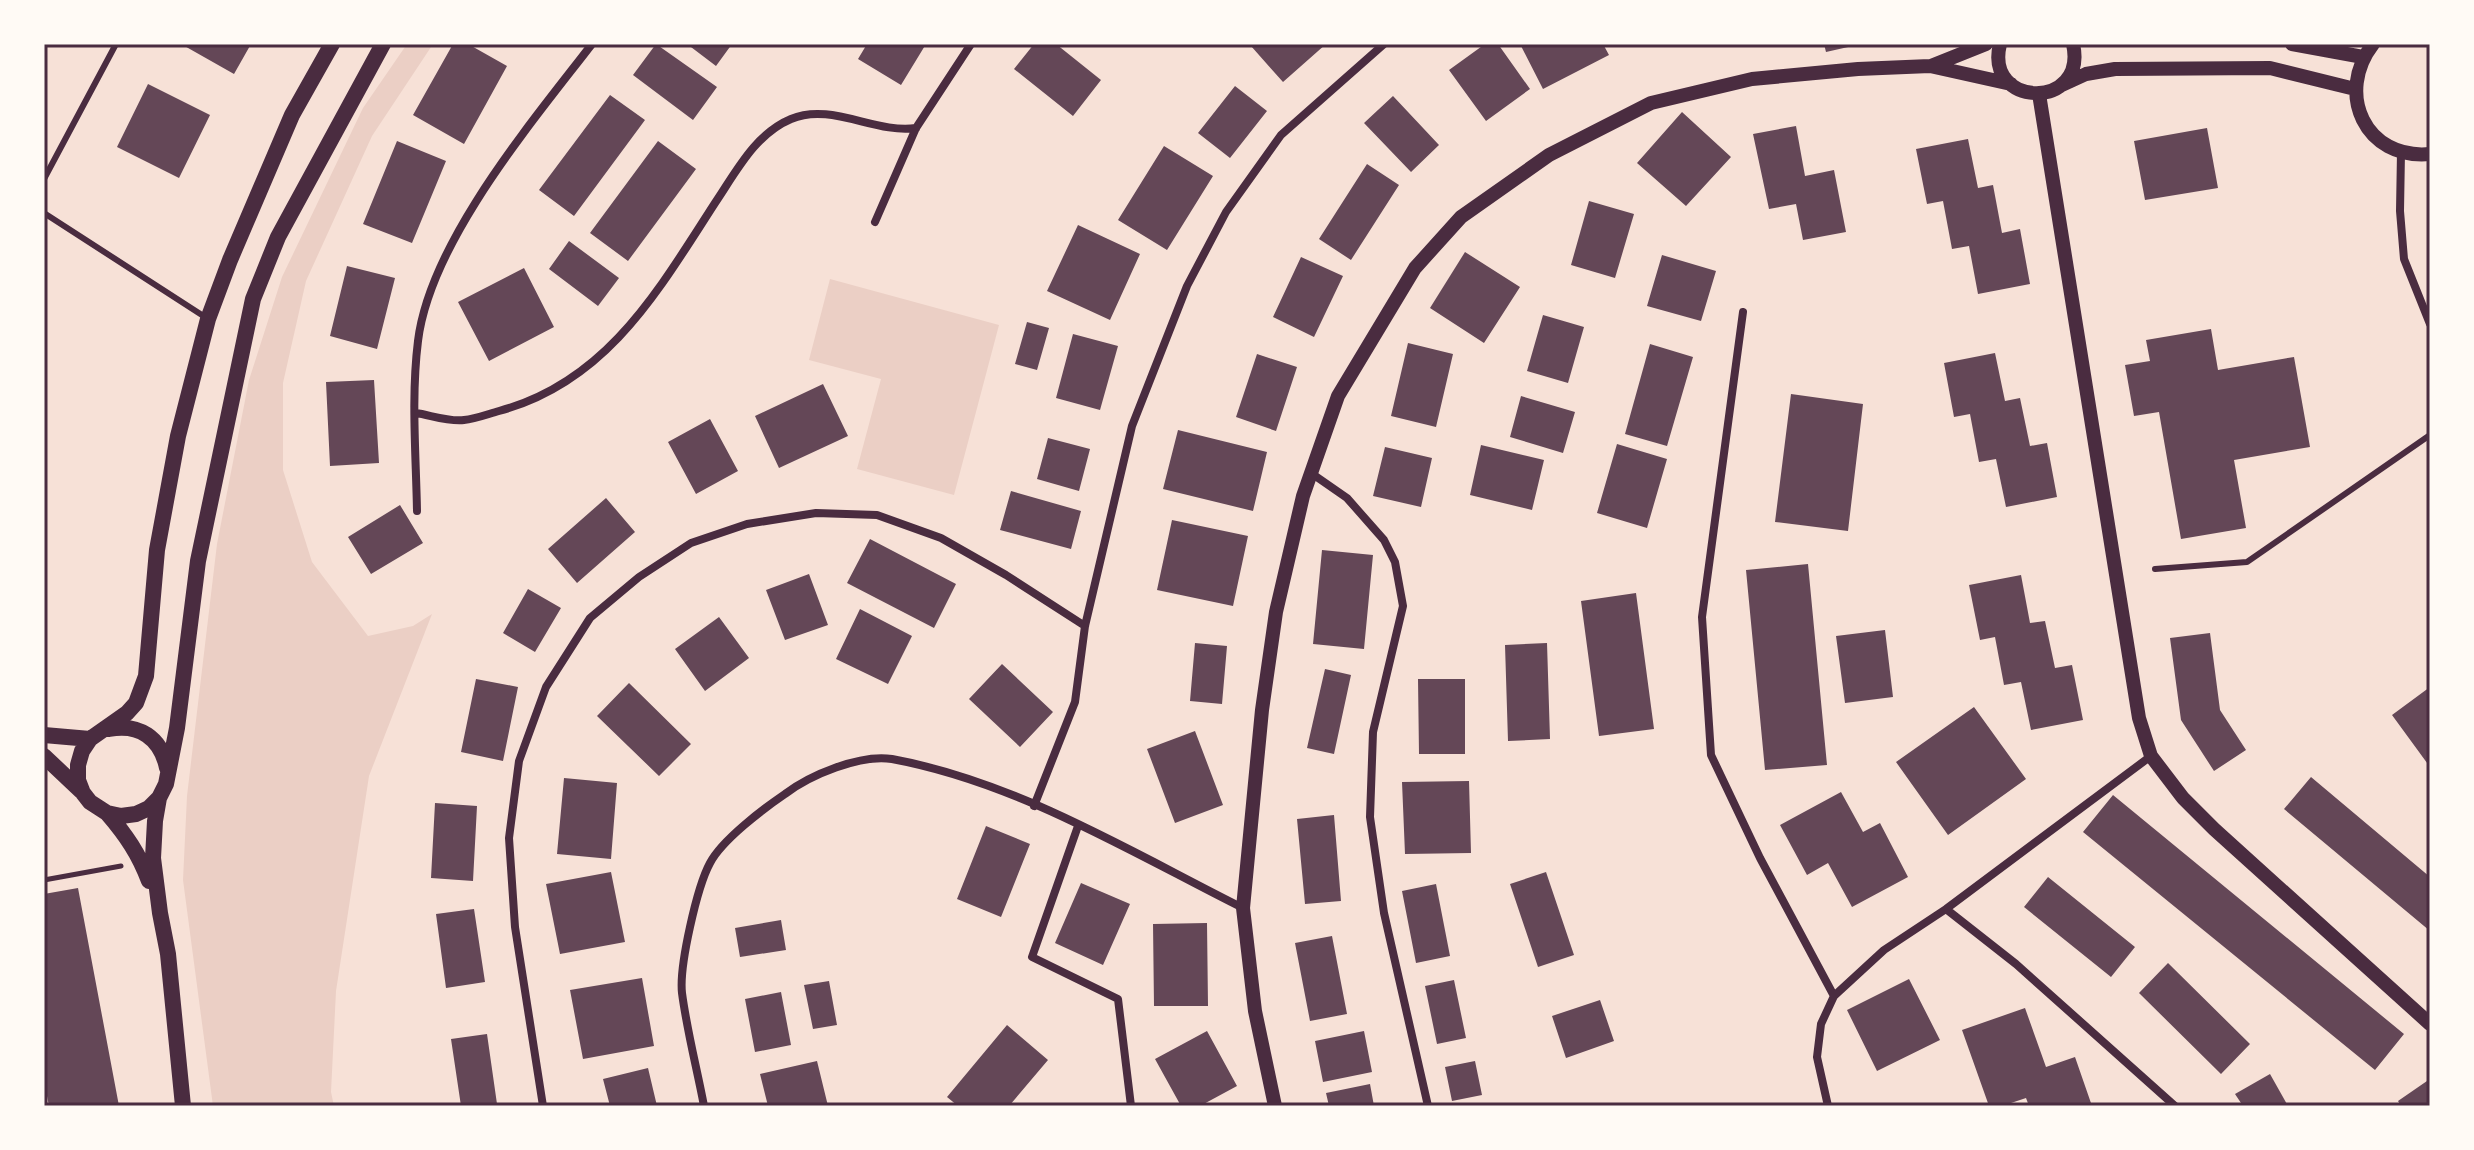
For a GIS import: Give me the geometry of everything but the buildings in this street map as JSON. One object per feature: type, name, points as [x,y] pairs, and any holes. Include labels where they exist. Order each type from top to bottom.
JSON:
[{"type":"main road","points":[[83,793],[78,780],[82,751],[90,739],[107,729],[136,703],[146,676],[157,550],[178,436],[208,319],[292,115],[332,44]]},
{"type":"main road","points":[[183,1106],[168,954],[153,858],[159,798],[166,784],[177,728],[198,561],[253,299],[278,237],[383,44]]},
{"type":"main road","points":[[107,729],[121,726],[147,733],[164,755],[167,769]]},
{"type":"main road","points":[[44,735],[90,739]]},
{"type":"main road","points":[[44,756],[125,833],[141,859],[160,913]]},
{"type":"main road","points":[[107,813],[121,816],[136,814],[149,808],[159,798]]},
{"type":"street","points":[[417,511],[418,339],[434,283],[456,233],[529,126],[592,44]]},
{"type":"street","points":[[875,222],[916,128],[971,44]]},
{"type":"street","points":[[1034,806],[1075,702],[1085,626],[1132,426],[1187,286],[1226,212],[1281,135],[1384,44]]},
{"type":"street","points":[[1930,66],[1986,44]]},
{"type":"street","points":[[2000,44],[1999,66],[2011,84],[2021,91],[2039,94],[2086,74],[2115,69],[2270,68],[2355,89]]},
{"type":"street","points":[[2062,85],[2073,66],[2073,44]]},
{"type":"street","points":[[2292,44],[2363,57]]},
{"type":"street","points":[[2373,44],[2363,57],[2355,89],[2358,109],[2368,128],[2383,143],[2401,152],[2430,154]]},
{"type":"street","points":[[1275,1106],[1255,1011],[1243,908],[1250,822],[1276,612],[1303,496],[1338,396],[1415,268],[1461,217],[1549,155],[1651,103],[1752,79],[1858,69],[1930,66],[2011,84]]},
{"type":"street","points":[[2039,94],[2139,718],[2151,756],[2183,798],[2214,829],[2430,1024]]},
{"type":"street","points":[[416,413],[463,421],[516,406],[557,389],[610,348],[652,301],[744,159],[768,132],[793,118],[818,114],[899,130],[916,128]]},
{"type":"street","points":[[2401,152],[2400,211],[2404,259],[2430,324]]},
{"type":"street","points":[[1743,312],[1702,617],[1711,755],[1760,858],[1834,996]]},
{"type":"street","points":[[1311,473],[1347,498],[1384,540],[1395,562],[1403,606],[1373,732],[1370,817],[1384,913],[1428,1106]]},
{"type":"street","points":[[543,1106],[515,927],[509,838],[519,761],[546,687],[590,618],[639,577],[691,543],[747,524],[816,513],[877,515],[941,538],[1085,626]]},
{"type":"street","points":[[1828,1106],[1817,1057],[1821,1024],[1834,996],[1884,950],[1946,909],[2151,756]]},
{"type":"street","points":[[704,1106],[682,990],[689,927],[710,862],[750,818],[802,781],[842,765],[888,758],[973,780],[1078,826],[1243,908]]},
{"type":"street","points":[[1078,826],[1032,957],[1118,999],[1131,1106]]},
{"type":"street","points":[[1946,909],[2016,964],[2175,1106]]},
{"type":"lane","points":[[44,179],[116,44]]},
{"type":"lane","points":[[44,213],[208,319]]},
{"type":"lane","points":[[2155,569],[2247,562],[2430,435]]},
{"type":"path","points":[[44,880],[111,870],[141,859]]},
{"type":"shaded area","points":[[407,44],[433,44],[372,136],[306,281],[283,383],[283,470],[312,562],[368,636],[413,626],[432,614],[369,776],[336,991],[331,1092],[334,1106],[213,1106],[183,880],[187,796],[217,544],[249,380],[282,277],[363,108]]},
{"type":"shaded area","points":[[830,279],[999,325],[954,495],[857,469],[881,379],[809,360]]}]
